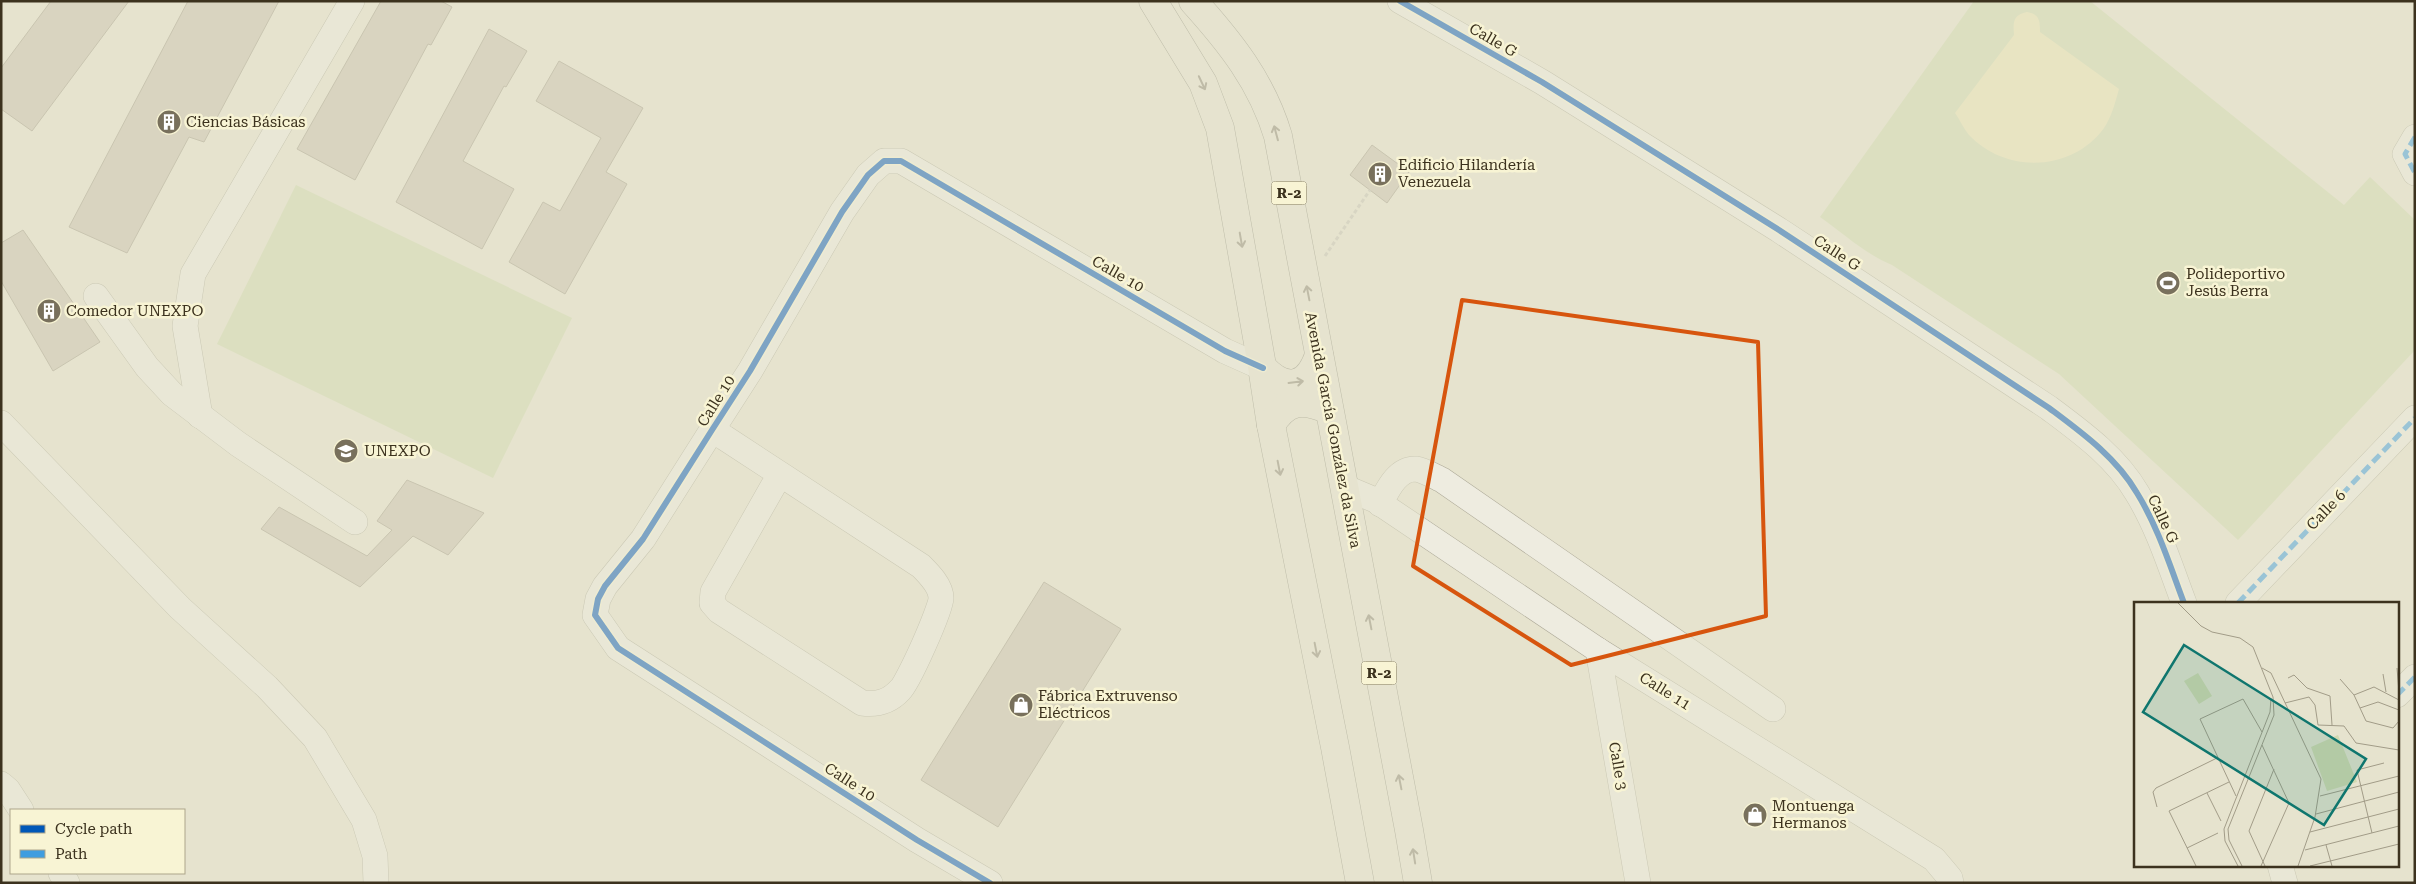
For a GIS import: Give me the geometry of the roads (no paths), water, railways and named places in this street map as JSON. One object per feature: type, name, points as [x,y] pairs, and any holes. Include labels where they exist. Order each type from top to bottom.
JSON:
[{"type":"main road","points":[[1153,1],[1203,83],[1220,128],[1263,368],[1271,425],[1360,883]]},
{"type":"main road","name":"Avenida García González da Silva","points":[[1192,1],[1238,54],[1268,106],[1278,136],[1418,883]]},
{"type":"main road","points":[[1263,368],[1272,378],[1284,383],[1305,381],[1314,370],[1320,355]]},
{"type":"main road","points":[[1271,425],[1276,416],[1294,403],[1313,403],[1329,410]]},
{"type":"street","points":[[200,416],[185,326],[193,274],[352,1]]},
{"type":"street","name":"Calle G","points":[[1400,1],[1542,82],[1778,230],[2049,408],[2085,434],[2116,465],[2137,492],[2155,527],[2184,602]]},
{"type":"street","points":[[2413,139],[2405,154],[2415,172]]},
{"type":"street","name":"Calle 10","points":[[990,883],[917,840],[618,648],[602,628],[595,615],[598,599],[643,539],[750,371],[842,212],[868,176],[884,161],[901,161],[1225,351],[1263,368]]},
{"type":"street","points":[[96,296],[147,367],[172,394],[200,416],[355,522]]},
{"type":"street","name":"Calle 6","points":[[2239,602],[2415,418]]},
{"type":"street","points":[[1,423],[180,608],[267,687],[316,738],[364,820],[375,856],[376,883]]},
{"type":"street","points":[[712,430],[780,474],[921,566],[934,580],[941,597],[938,612],[902,689],[890,699],[876,705],[862,703],[719,610],[712,603],[713,592],[780,474]]},
{"type":"street","points":[[1349,516],[1377,502],[1390,484],[1404,472],[1416,469],[1442,480],[1773,709]]},
{"type":"street","name":"Calle 11","points":[[1344,487],[1377,502],[1598,650],[1934,859],[1950,878],[1951,883]]},
{"type":"street","name":"Calle 3","points":[[1598,650],[1638,883]]},
{"type":"street","points":[[2398,694],[2415,677]]},
{"type":"street","points":[[1,784],[8,790],[20,809]]},
{"type":"street","points":[[2280,866],[2285,883]]},
{"type":"place","name":"Ciencias Básicas","points":[[169,122]]},
{"type":"place","name":"Edificio Hilandería Venezuela","points":[[1380,174]]},
{"type":"place","name":"Polideportivo Jesús Berra","points":[[2168,283]]},
{"type":"place","name":"Comedor UNEXPO","points":[[49,311]]},
{"type":"place","name":"UNEXPO","points":[[346,451]]},
{"type":"place","name":"Fábrica Extruvenso Eléctricos","points":[[1021,705]]},
{"type":"place","name":"Montuenga Hermanos","points":[[1755,815]]}]
